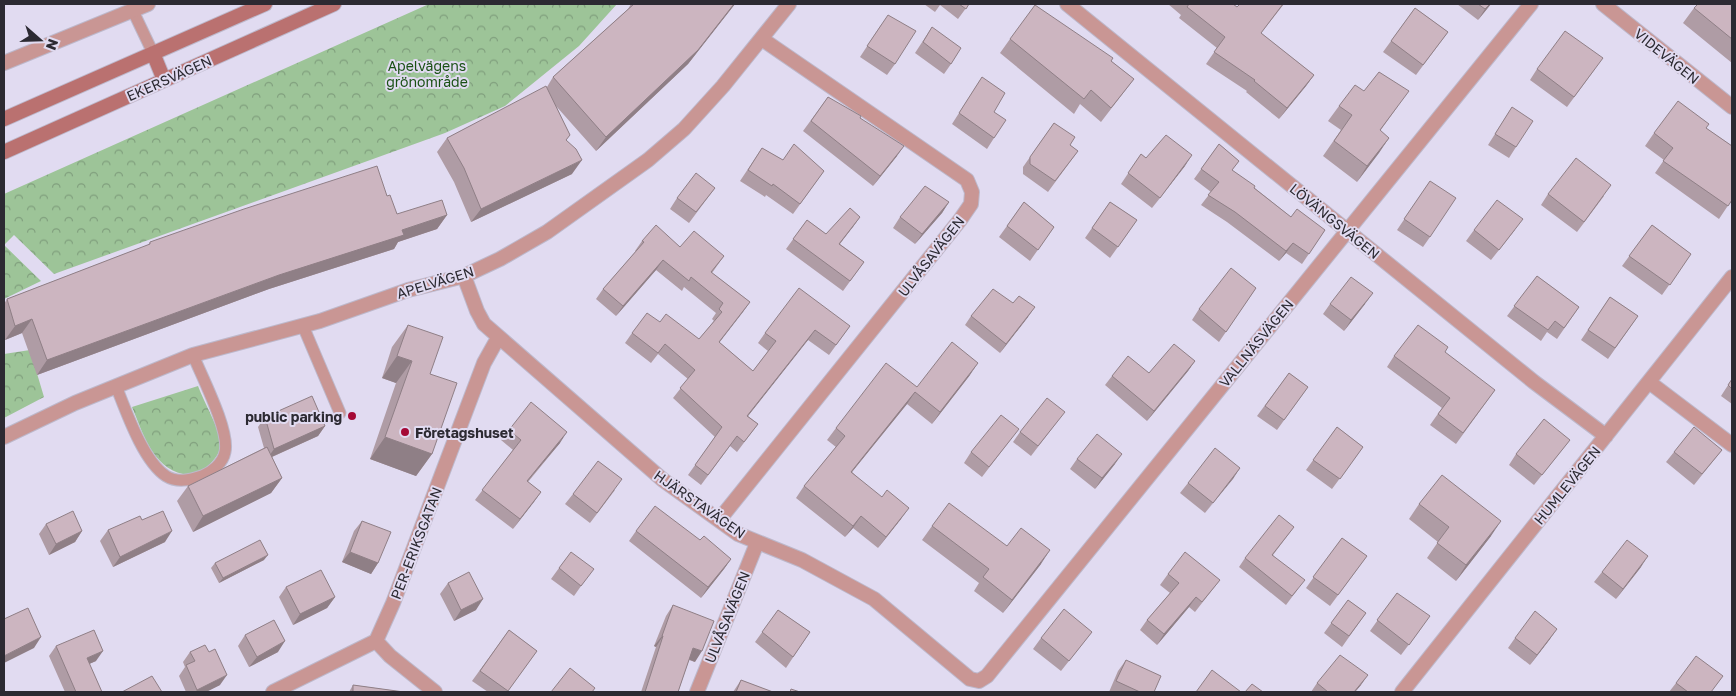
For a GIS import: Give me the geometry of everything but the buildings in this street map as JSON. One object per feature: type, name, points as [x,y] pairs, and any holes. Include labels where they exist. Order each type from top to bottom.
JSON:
[{"type":"main road","points":[[4,119],[265,4]]},
{"type":"main road","name":"EKERSVÄGEN","points":[[4,152],[334,4]]},
{"type":"main road","points":[[153,53],[164,80]]},
{"type":"street","points":[[4,63],[148,4]]},
{"type":"street","name":"APELVÄGEN","points":[[4,437],[75,403],[193,355],[303,326],[408,290],[464,276],[500,259],[547,232],[648,160],[684,129],[762,39],[789,4]]},
{"type":"street","name":"LÖVÄNGSVÄGEN","points":[[1066,4],[1606,436]]},
{"type":"street","name":"VALLNÄSVÄGEN","points":[[979,681],[987,676],[1531,4]]},
{"type":"street","name":"VIDEVÄGEN","points":[[1603,4],[1732,107]]},
{"type":"street","name":"ULVÅSAVÄGEN","points":[[719,520],[931,257],[971,204],[972,192],[968,180],[762,39]]},
{"type":"street","name":"HJÄRSTAVÄGEN","points":[[464,276],[476,311],[484,324],[664,480],[738,534],[802,560],[874,599],[970,679],[979,681]]},
{"type":"street","name":"HUMLEVÄGEN","points":[[1402,692],[1732,278]]},
{"type":"street","name":"PER-ERIKSGATAN","points":[[376,641],[393,603],[484,363],[498,338]]},
{"type":"street","points":[[1649,382],[1732,445]]},
{"type":"street","name":"ULVÅSAVÄGEN","points":[[697,692],[757,542]]},
{"type":"street","points":[[273,692],[376,641],[390,656],[435,692]]},
{"type":"lane","points":[[133,11],[153,53]]},
{"type":"lane","points":[[303,326],[340,413]]},
{"type":"lane","points":[[116,386],[147,455],[166,476],[184,481],[204,475],[217,467],[225,453],[224,432],[193,355]]},
{"type":"green space","name":"Apelvägens grönområde","points":[[429,4],[617,4],[579,46],[505,106],[445,133],[54,274],[14,235],[4,245],[4,194]]},
{"type":"green space","points":[[4,245],[41,281],[4,299]]},
{"type":"green space","points":[[30,350],[44,397],[4,418],[4,354]]},
{"type":"green space","points":[[198,386],[216,427],[220,448],[215,458],[206,468],[196,473],[183,474],[172,470],[156,457],[145,438],[132,407]]},
{"type":"place","name":"public parking","points":[[352,416]]},
{"type":"place","name":"Företagshuset","points":[[405,432]]}]
